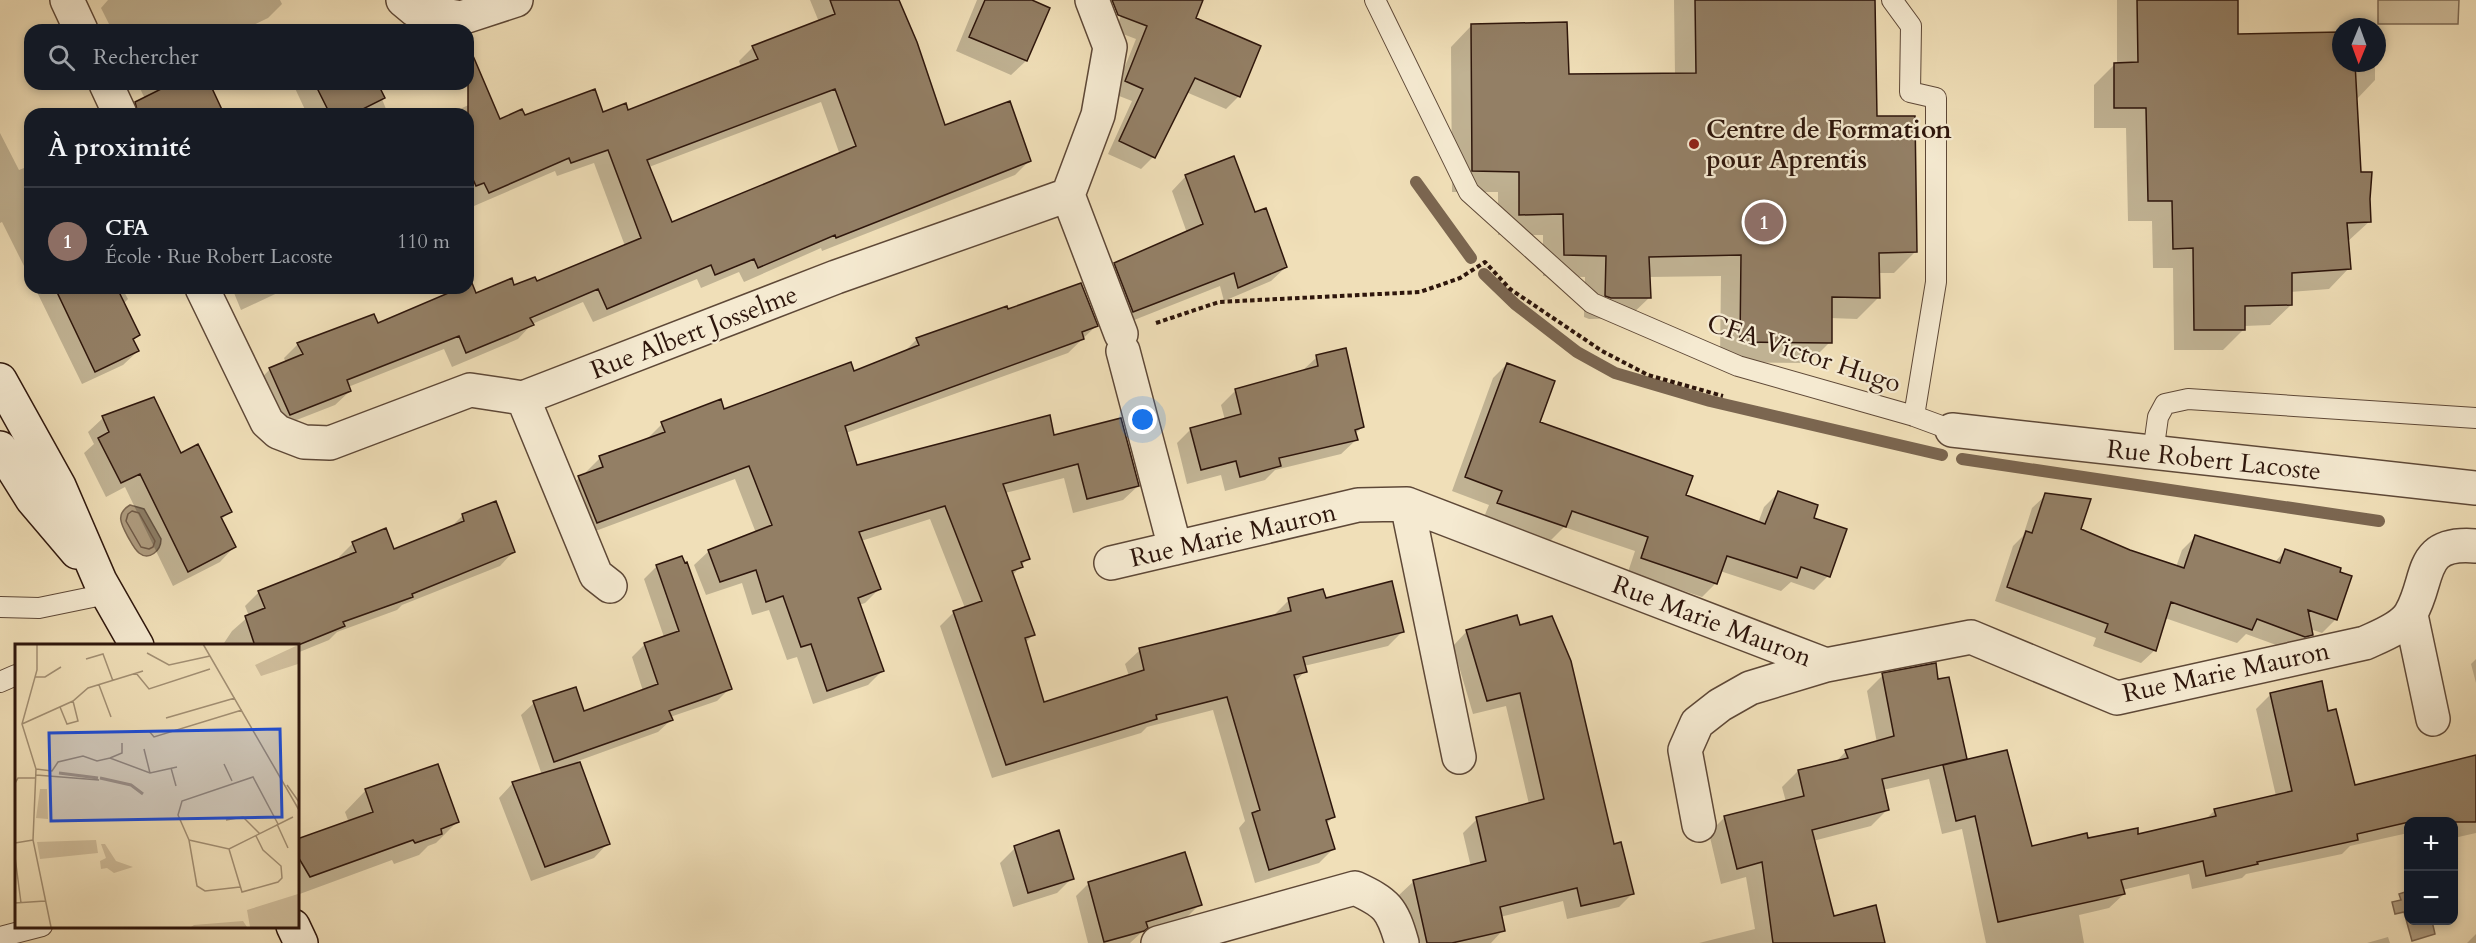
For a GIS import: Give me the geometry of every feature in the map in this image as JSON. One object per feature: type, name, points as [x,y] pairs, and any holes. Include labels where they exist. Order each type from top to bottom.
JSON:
[{"type":"street","points":[[67,0],[78,24]]},
{"type":"street","points":[[403,0],[415,10],[461,18],[516,0]]},
{"type":"street","points":[[1092,0],[1110,47],[1098,115],[1068,195],[1122,343],[1175,548]]},
{"type":"street","points":[[109,90],[117,108]]},
{"type":"street","name":"Rue Albert Josselme","points":[[205,294],[267,422],[278,432],[304,442],[330,443],[470,390],[523,398],[836,277],[1068,195]]},
{"type":"street","points":[[0,380],[59,486],[104,587],[135,644]]},
{"type":"street","points":[[523,398],[596,575],[610,586]]},
{"type":"street","name":"Rue Robert Lacoste","points":[[1952,430],[2476,488]]},
{"type":"street","points":[[0,448],[33,499],[104,587]]},
{"type":"street","points":[[1407,504],[1459,757]]},
{"type":"street","name":"Rue Marie Mauron","points":[[1112,563],[1358,505],[1407,504],[1826,664],[1971,637],[2117,698],[2365,643],[2391,631],[2411,615]]},
{"type":"street","points":[[2433,719],[2411,615],[2426,569],[2436,554],[2457,544],[2476,546]]},
{"type":"street","points":[[1699,825],[1685,750],[1697,723],[1720,705],[1750,688],[1826,664]]},
{"type":"street","points":[[1158,943],[1354,888],[1380,900],[1396,921],[1402,943]]},
{"type":"street","points":[[294,928],[301,943]]},
{"type":"lane","name":"CFA Victor Hugo","points":[[1376,0],[1469,192],[1592,303],[1738,366],[1914,416],[1952,430]]},
{"type":"lane","points":[[1892,0],[1911,26],[1910,92],[1936,98],[1936,282],[1914,416]]},
{"type":"lane","points":[[2153,453],[2158,417],[2166,404],[2188,399],[2476,418]]},
{"type":"lane","points":[[0,607],[39,608],[104,587]]},
{"type":"lane","points":[[0,682],[15,675]]},
{"type":"lane","points":[[0,938],[38,928]]},
{"type":"path","points":[[1122,343],[1220,302],[1420,292],[1460,278],[1485,262],[1510,289],[1602,351],[1648,375],[1726,397]]},
{"type":"shaded area","points":[[2378,0],[2459,0],[2458,24],[2386,24],[2386,18],[2378,18]]},
{"type":"water","points":[[130,505],[144,509],[161,539],[157,551],[150,555],[143,555],[137,551],[123,528],[122,512]]},
{"type":"water","points":[[2404,892],[2404,912],[2395,914],[2392,902],[2401,900],[2399,894]]},
{"type":"water","points":[[2408,925],[2433,925],[2435,934],[2412,941]]},
{"type":"building","points":[[830,0],[899,0],[917,42],[945,125],[1010,101],[1031,161],[836,238],[835,235],[758,268],[754,259],[715,275],[711,265],[607,309],[598,289],[530,318],[534,325],[466,353],[459,336],[347,380],[351,391],[290,415],[269,368],[303,354],[297,343],[374,314],[378,323],[446,294],[474,294],[474,288],[476,293],[512,278],[514,285],[535,277],[537,281],[641,238],[608,150],[571,163],[569,158],[489,193],[484,183],[476,186],[474,182],[474,108],[468,108],[468,90],[474,90],[474,58],[500,119],[522,109],[525,115],[595,89],[603,112],[626,103],[628,110],[758,59],[752,46],[835,14]],"holes":[[[835,89],[856,146],[672,222],[647,160]]]},
{"type":"building","points":[[985,0],[1032,0],[1050,8],[1027,61],[969,37]]},
{"type":"building","points":[[1112,0],[1203,0],[1196,18],[1261,46],[1240,97],[1195,78],[1155,158],[1119,141],[1143,89],[1125,81],[1147,26],[1118,15]]},
{"type":"building","name":"Centre de Formation pour Aprentis","points":[[1695,0],[1875,0],[1877,116],[1915,116],[1917,252],[1879,253],[1880,298],[1832,297],[1832,343],[1740,342],[1741,255],[1649,257],[1651,298],[1605,296],[1606,256],[1564,255],[1563,214],[1519,215],[1519,172],[1472,171],[1471,24],[1567,22],[1569,74],[1696,73]]},
{"type":"building","points":[[2137,0],[2238,0],[2238,34],[2332,32],[2332,72],[2355,72],[2361,172],[2372,172],[2371,222],[2347,223],[2351,269],[2292,273],[2292,305],[2245,306],[2245,330],[2194,330],[2193,248],[2173,249],[2172,201],[2148,201],[2146,108],[2114,108],[2114,63],[2138,62]]},
{"type":"building","points":[[159,90],[213,90],[221,108],[136,108],[135,102]]},
{"type":"building","points":[[318,90],[381,90],[385,98],[365,108],[327,108]]},
{"type":"building","points":[[1234,156],[1255,212],[1266,208],[1287,267],[1238,288],[1234,273],[1133,312],[1114,263],[1203,224],[1185,175]]},
{"type":"building","points":[[1081,283],[1098,326],[1082,332],[1084,339],[845,426],[857,465],[1050,415],[1054,435],[1121,418],[1139,486],[1087,499],[1078,464],[1003,484],[1030,559],[1021,562],[1023,567],[1012,571],[1035,635],[1025,638],[1044,702],[1144,670],[1139,648],[1291,611],[1288,598],[1323,589],[1326,598],[1392,581],[1404,632],[1303,657],[1307,672],[1294,675],[1335,817],[1326,820],[1335,849],[1269,870],[1252,813],[1260,810],[1227,697],[1156,715],[1157,719],[1006,765],[953,611],[982,601],[945,506],[859,532],[881,589],[858,598],[884,671],[827,691],[811,644],[801,647],[783,596],[766,602],[756,570],[720,582],[708,550],[772,525],[749,466],[597,523],[578,476],[603,467],[599,456],[665,432],[661,422],[721,399],[724,409],[851,362],[854,371],[919,345],[916,338]]},
{"type":"building","points":[[58,294],[120,294],[140,335],[133,339],[139,351],[95,372]]},
{"type":"building","points":[[1346,348],[1364,427],[1355,430],[1358,440],[1279,458],[1281,466],[1240,477],[1236,461],[1201,470],[1190,428],[1241,414],[1235,389],[1318,366],[1316,355]]},
{"type":"building","points":[[1507,363],[1555,381],[1540,422],[1693,476],[1686,495],[1765,524],[1778,491],[1818,505],[1814,518],[1847,529],[1830,577],[1801,567],[1797,578],[1727,556],[1717,584],[1641,558],[1648,537],[1572,511],[1566,527],[1497,503],[1502,491],[1465,477]]},
{"type":"building","points":[[154,397],[181,453],[198,444],[232,512],[221,517],[236,547],[188,572],[140,474],[121,483],[98,438],[109,432],[102,416]]},
{"type":"building","points":[[2045,493],[2091,499],[2081,529],[2130,550],[2184,568],[2195,535],[2280,563],[2285,549],[2341,568],[2340,572],[2352,576],[2337,620],[2308,610],[2313,635],[2305,637],[2257,619],[2252,630],[2171,602],[2156,651],[2105,632],[2108,624],[2007,587],[2026,531],[2032,533]]},
{"type":"building","points":[[496,501],[515,552],[412,594],[413,597],[343,622],[345,626],[298,645],[254,644],[245,616],[265,608],[258,591],[356,552],[352,542],[386,528],[394,549],[464,521],[462,514]]},
{"type":"building","points":[[682,556],[685,563],[687,562],[732,689],[669,711],[673,720],[554,762],[533,701],[576,687],[584,711],[658,684],[644,643],[679,631],[656,565]]},
{"type":"building","points":[[1517,615],[1520,625],[1552,616],[1571,661],[1614,844],[1621,842],[1634,894],[1581,906],[1577,888],[1500,907],[1505,931],[1452,943],[1427,943],[1413,880],[1486,861],[1476,817],[1544,799],[1520,693],[1487,701],[1466,630]]},
{"type":"building","points":[[1936,663],[1938,679],[1949,677],[1967,759],[1882,779],[1889,810],[1812,830],[1834,916],[1876,905],[1885,943],[1773,943],[1762,862],[1737,869],[1724,816],[1804,796],[1798,770],[1848,758],[1845,750],[1894,736],[1882,673]]},
{"type":"building","points":[[2322,681],[2328,711],[2336,709],[2355,785],[2476,755],[2476,822],[2458,822],[2458,817],[2404,817],[2404,823],[2357,834],[2358,840],[2257,862],[2258,864],[2206,876],[2203,861],[2121,880],[2125,894],[1998,922],[1975,816],[1956,821],[1943,765],[2007,750],[2032,846],[2087,833],[2088,838],[2138,828],[2138,834],[2216,816],[2214,809],[2292,791],[2270,693]]},
{"type":"building","points":[[580,762],[610,844],[545,867],[512,782]]},
{"type":"building","points":[[438,764],[459,822],[441,829],[442,834],[415,843],[413,840],[310,877],[298,857],[298,839],[373,812],[365,789]]},
{"type":"building","points":[[1059,830],[1074,879],[1028,893],[1014,846]]},
{"type":"building","points":[[1185,852],[1202,905],[1146,922],[1148,928],[1144,931],[1104,942],[1088,882]]},
{"type":"waterway","points":[[1416,182],[1471,258]]},
{"type":"waterway","points":[[1484,274],[1515,304],[1577,352],[1615,373],[1710,401],[1942,455]]},
{"type":"waterway","points":[[1962,459],[2379,521]]},
{"type":"place","name":"Centre de Formation pour Aprentis","points":[[1694,144]]},
{"type":"place","name":"CFA","points":[[1764,222]]}]
